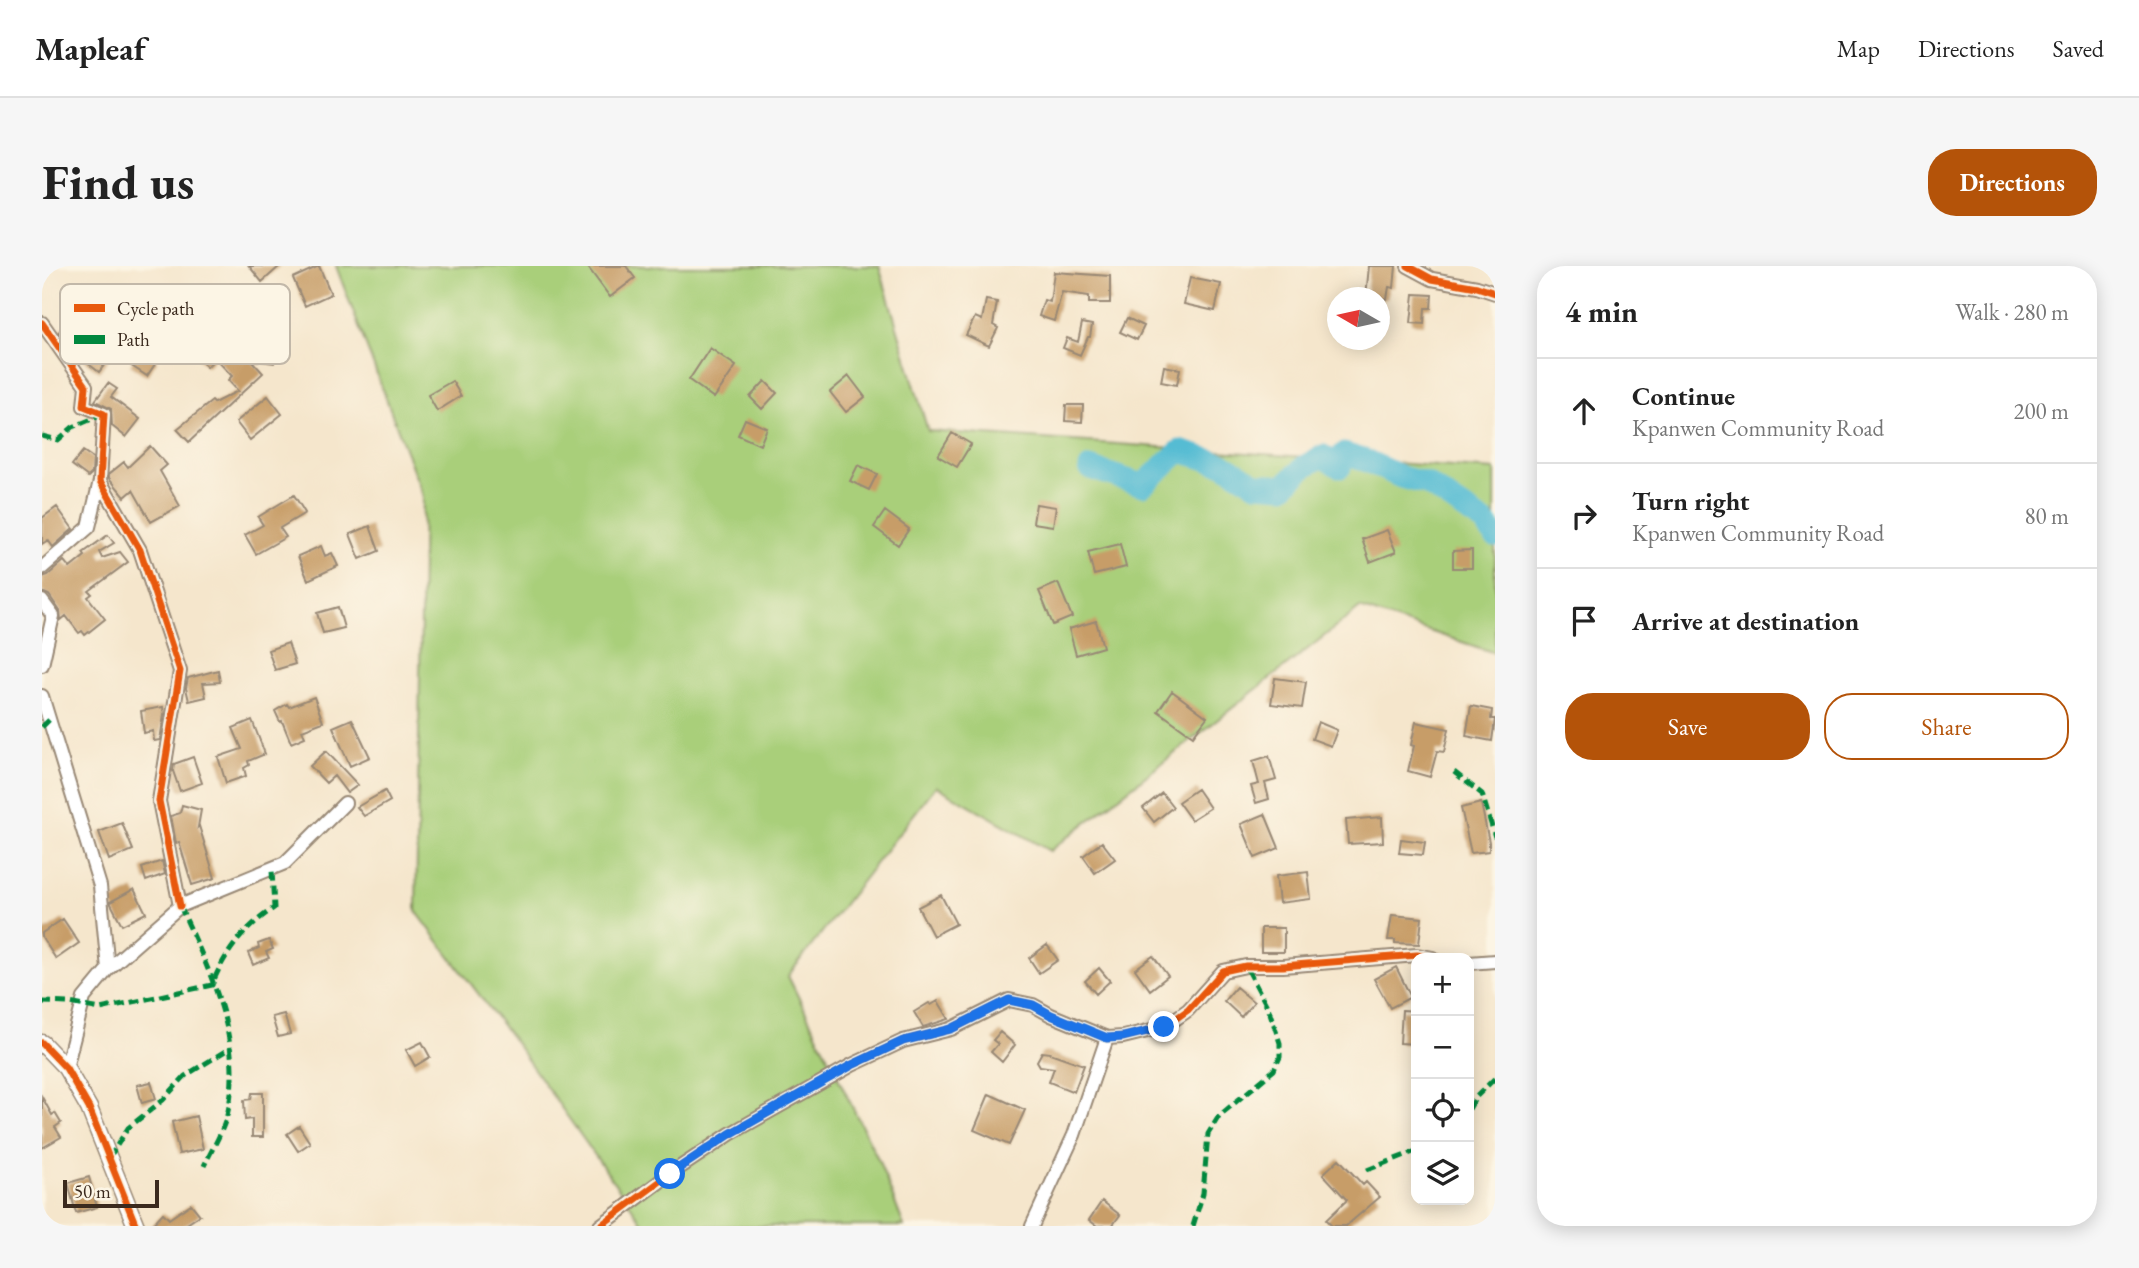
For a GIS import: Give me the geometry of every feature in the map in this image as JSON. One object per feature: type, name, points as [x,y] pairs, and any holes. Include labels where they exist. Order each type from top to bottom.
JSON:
[{"type":"street","points":[[1408,266],[1432,279],[1495,293]]},
{"type":"street","points":[[42,324],[60,349]]},
{"type":"street","points":[[42,568],[89,527],[100,481],[104,414],[85,406],[86,386],[70,364]]},
{"type":"street","points":[[100,481],[140,550],[180,671],[159,801],[180,906]]},
{"type":"street","points":[[42,601],[53,616],[42,664]]},
{"type":"street","points":[[42,696],[100,886],[108,969]]},
{"type":"street","points":[[66,1068],[84,998],[108,969],[180,906],[285,863],[345,803]]},
{"type":"street","points":[[600,1226],[730,1134],[852,1065],[903,1041],[951,1029],[1009,1000],[1033,1005],[1107,1038],[1123,1037],[1164,1027],[1188,1010],[1223,971],[1246,966],[1283,966],[1411,955]]},
{"type":"street","points":[[1474,962],[1495,961]]},
{"type":"street","points":[[1032,1226],[1074,1135],[1107,1038]]},
{"type":"street","points":[[42,1042],[66,1068],[89,1108],[136,1226]]},
{"type":"green space","points":[[336,266],[879,266],[928,431],[1495,470],[1495,653],[1360,608],[1050,851],[936,786],[788,976],[878,1159],[904,1226],[645,1226],[514,1041],[416,911],[423,496]]},
{"type":"building","points":[[249,266],[280,266],[262,282]]},
{"type":"building","points":[[319,266],[331,294],[305,306],[293,278]]},
{"type":"building","points":[[587,266],[626,266],[635,278],[610,297]]},
{"type":"building","points":[[1369,266],[1396,266],[1394,288],[1367,287]]},
{"type":"building","points":[[1054,272],[1110,276],[1110,303],[1089,303],[1089,296],[1062,292],[1054,321],[1039,316],[1044,300],[1050,302]]},
{"type":"building","points":[[1190,278],[1221,284],[1215,311],[1184,304]]},
{"type":"building","points":[[1414,294],[1432,295],[1431,308],[1425,308],[1424,324],[1411,323]]},
{"type":"building","points":[[986,300],[997,302],[993,325],[998,328],[989,346],[966,335],[975,317],[982,320]]},
{"type":"building","points":[[1127,318],[1144,326],[1137,340],[1120,332]]},
{"type":"building","points":[[1082,323],[1092,325],[1090,337],[1080,355],[1063,348],[1067,338],[1078,342]]},
{"type":"building","points":[[710,348],[736,366],[714,398],[689,380]]},
{"type":"building","points":[[89,364],[105,364],[99,372]]},
{"type":"building","points":[[131,364],[155,364],[147,376]]},
{"type":"building","points":[[221,364],[255,364],[263,373],[189,442],[177,429],[212,401],[214,403],[238,391],[228,380],[232,376]]},
{"type":"building","points":[[1164,366],[1180,369],[1177,385],[1161,382]]},
{"type":"building","points":[[849,376],[865,397],[846,412],[830,392]]},
{"type":"building","points":[[452,381],[461,396],[437,411],[428,395]]},
{"type":"building","points":[[765,381],[777,393],[762,409],[750,397]]},
{"type":"building","points":[[108,383],[117,389],[111,397],[140,419],[126,437],[112,426],[111,409],[95,401]]},
{"type":"building","points":[[268,396],[282,414],[250,440],[236,422]]},
{"type":"building","points":[[1066,405],[1083,405],[1082,422],[1065,421]]},
{"type":"building","points":[[745,419],[767,428],[760,445],[738,435]]},
{"type":"building","points":[[952,433],[971,444],[957,467],[938,456]]},
{"type":"building","points":[[150,446],[167,465],[160,471],[180,506],[151,522],[133,490],[125,497],[109,478],[109,474],[124,462],[128,467]]},
{"type":"building","points":[[83,451],[93,458],[92,473],[88,477],[72,465]]},
{"type":"building","points":[[858,465],[877,474],[869,490],[850,481]]},
{"type":"building","points":[[294,495],[305,513],[280,528],[286,537],[256,554],[245,535],[263,525],[258,517]]},
{"type":"building","points":[[1036,504],[1056,507],[1053,526],[1033,523]]},
{"type":"building","points":[[57,507],[73,529],[53,547],[48,540],[42,544],[42,518]]},
{"type":"building","points":[[885,511],[909,529],[898,545],[874,527]]},
{"type":"building","points":[[370,526],[379,551],[360,559],[350,534]]},
{"type":"building","points":[[1387,530],[1396,552],[1370,562],[1362,539]]},
{"type":"building","points":[[108,535],[114,543],[99,552],[102,558],[120,552],[128,562],[89,591],[92,594],[88,597],[105,619],[85,635],[82,631],[79,633],[66,616],[61,620],[60,611],[49,595],[42,592],[42,577],[64,561],[70,568],[85,556],[83,553]]},
{"type":"building","points":[[1120,544],[1126,567],[1094,575],[1088,552]]},
{"type":"building","points":[[321,546],[325,556],[332,553],[338,566],[308,580],[298,556]]},
{"type":"building","points":[[1472,550],[1472,568],[1453,568],[1453,551]]},
{"type":"building","points":[[1058,583],[1072,617],[1053,625],[1039,591]]},
{"type":"building","points":[[338,607],[344,628],[323,633],[317,613]]},
{"type":"building","points":[[1096,621],[1103,647],[1076,655],[1069,629]]},
{"type":"building","points":[[288,643],[295,664],[275,670],[268,650]]},
{"type":"building","points":[[218,670],[220,682],[203,683],[206,697],[189,701],[186,688],[188,678]]},
{"type":"building","points":[[1275,678],[1306,682],[1302,708],[1271,704]]},
{"type":"building","points":[[1172,691],[1207,717],[1193,736],[1158,711]]},
{"type":"building","points":[[314,697],[323,722],[302,730],[305,737],[291,743],[275,711],[287,704],[289,707]]},
{"type":"building","points":[[1471,706],[1492,710],[1491,719],[1495,719],[1492,741],[1466,736]]},
{"type":"building","points":[[163,707],[160,740],[154,741],[153,731],[144,733],[141,711]]},
{"type":"building","points":[[352,719],[370,757],[350,766],[333,727]]},
{"type":"building","points":[[252,720],[265,754],[248,761],[249,765],[244,768],[246,776],[226,783],[218,757],[242,749],[233,728]]},
{"type":"building","points":[[1318,722],[1337,730],[1331,746],[1312,739]]},
{"type":"building","points":[[1416,722],[1449,729],[1444,752],[1437,751],[1430,777],[1408,771]]},
{"type":"building","points":[[326,751],[358,785],[347,793],[334,776],[326,783],[310,766]]},
{"type":"building","points":[[1269,756],[1276,780],[1265,783],[1269,799],[1256,803],[1251,786],[1259,784],[1253,761]]},
{"type":"building","points":[[193,757],[202,783],[180,791],[173,771],[174,764]]},
{"type":"building","points":[[1197,789],[1210,808],[1191,820],[1178,802]]},
{"type":"building","points":[[385,791],[390,801],[364,816],[357,807]]},
{"type":"building","points":[[1162,793],[1173,807],[1154,822],[1143,808]]},
{"type":"building","points":[[1481,803],[1489,851],[1471,853],[1461,808]]},
{"type":"building","points":[[182,805],[201,810],[198,827],[215,878],[192,885],[179,842],[176,843],[171,816],[180,813]]},
{"type":"building","points":[[1265,814],[1279,848],[1255,858],[1241,824]]},
{"type":"building","points":[[1382,817],[1383,842],[1348,844],[1346,820]]},
{"type":"building","points":[[122,823],[133,850],[109,860],[99,832]]},
{"type":"building","points":[[1401,839],[1425,842],[1423,855],[1399,853]]},
{"type":"building","points":[[1102,842],[1115,859],[1095,873],[1083,856]]},
{"type":"building","points":[[162,861],[165,874],[146,881],[142,868]]},
{"type":"building","points":[[1308,872],[1311,899],[1279,903],[1276,876]]},
{"type":"building","points":[[134,889],[146,913],[122,925],[110,902]]},
{"type":"building","points":[[941,895],[956,924],[933,936],[918,907]]},
{"type":"building","points":[[1392,915],[1422,918],[1419,944],[1388,940]]},
{"type":"building","points":[[63,919],[79,943],[56,959],[42,933]]},
{"type":"building","points":[[1261,928],[1284,928],[1284,952],[1261,952]]},
{"type":"building","points":[[269,940],[273,949],[266,952],[269,958],[253,965],[248,953],[259,948],[258,944]]},
{"type":"building","points":[[1047,945],[1058,960],[1039,973],[1029,958]]},
{"type":"building","points":[[1153,956],[1168,976],[1150,990],[1135,969]]},
{"type":"building","points":[[1396,967],[1411,997],[1390,1008],[1374,979]]},
{"type":"building","points":[[1099,968],[1110,981],[1096,994],[1085,981]]},
{"type":"building","points":[[1236,987],[1254,1002],[1241,1017],[1224,1001]]},
{"type":"building","points":[[938,1001],[949,1019],[923,1027],[914,1012]]},
{"type":"building","points":[[1402,1010],[1411,1011],[1411,1044],[1400,1043]]},
{"type":"building","points":[[284,1014],[290,1034],[278,1037],[272,1017]]},
{"type":"building","points":[[1000,1032],[1015,1045],[1002,1062],[991,1052],[998,1044],[993,1040]]},
{"type":"building","points":[[422,1042],[430,1057],[415,1066],[406,1050]]},
{"type":"building","points":[[1042,1052],[1084,1065],[1074,1092],[1049,1082],[1054,1068],[1040,1066],[1037,1061]]},
{"type":"building","points":[[151,1082],[156,1099],[142,1103],[137,1085]]},
{"type":"building","points":[[252,1093],[263,1093],[263,1137],[252,1137],[252,1119],[245,1120],[244,1100],[251,1099]]},
{"type":"building","points":[[989,1094],[1025,1110],[1009,1145],[974,1130]]},
{"type":"building","points":[[42,1097],[52,1115],[55,1113],[61,1123],[55,1127],[61,1137],[42,1148]]},
{"type":"building","points":[[196,1116],[203,1149],[179,1154],[172,1122]]},
{"type":"building","points":[[299,1126],[310,1143],[298,1151],[287,1134]]},
{"type":"building","points":[[1339,1159],[1363,1185],[1366,1182],[1380,1197],[1346,1226],[1332,1226],[1326,1220],[1347,1200],[1323,1174]]},
{"type":"building","points":[[89,1177],[97,1207],[76,1213],[68,1183]]},
{"type":"building","points":[[1102,1201],[1120,1215],[1112,1226],[1097,1226],[1089,1220]]},
{"type":"building","points":[[191,1204],[200,1215],[184,1226],[151,1226],[163,1213],[169,1219]]},
{"type":"waterway","points":[[1090,468],[1143,485],[1180,451],[1223,464],[1256,484],[1284,486],[1305,466],[1323,456],[1340,467],[1344,454],[1367,461],[1401,477],[1427,484],[1485,523],[1495,536]]},
{"type":"marked path","points":[[42,436],[58,440],[73,427],[104,414]]},
{"type":"marked path","points":[[42,727],[50,719]]},
{"type":"marked path","points":[[1454,772],[1482,794],[1495,837]]},
{"type":"marked path","points":[[42,1002],[70,1003],[100,1009],[212,985],[237,942],[274,908],[272,870]]},
{"type":"marked path","points":[[180,906],[221,1006],[231,1058],[232,1084],[228,1111],[204,1166]]},
{"type":"marked path","points":[[1193,1226],[1203,1193],[1208,1134],[1219,1116],[1274,1070],[1280,1057],[1280,1043],[1269,1010],[1246,966]]},
{"type":"marked path","points":[[109,1158],[128,1128],[163,1100],[185,1076],[230,1048]]},
{"type":"marked path","points":[[1474,1100],[1495,1078]]},
{"type":"marked path","points":[[1367,1170],[1411,1153]]},
{"type":"cycle path","points":[[1408,266],[1432,279],[1495,293]]},
{"type":"cycle path","points":[[42,323],[60,349]]},
{"type":"cycle path","points":[[71,364],[86,386],[84,406],[104,414],[100,481],[140,550],[180,671],[159,801],[180,906]]},
{"type":"cycle path","points":[[600,1226],[730,1134],[852,1065],[903,1041],[951,1029],[1009,1000],[1033,1005],[1107,1038],[1123,1037],[1164,1027],[1188,1010],[1223,971],[1246,966],[1283,966],[1411,955]]},
{"type":"cycle path","points":[[42,1043],[66,1068],[89,1108],[136,1226]]},
{"type":"route","points":[[670,1174],[730,1134],[852,1065],[903,1041],[951,1029],[1009,1000],[1033,1005],[1107,1038],[1164,1027]]}]
